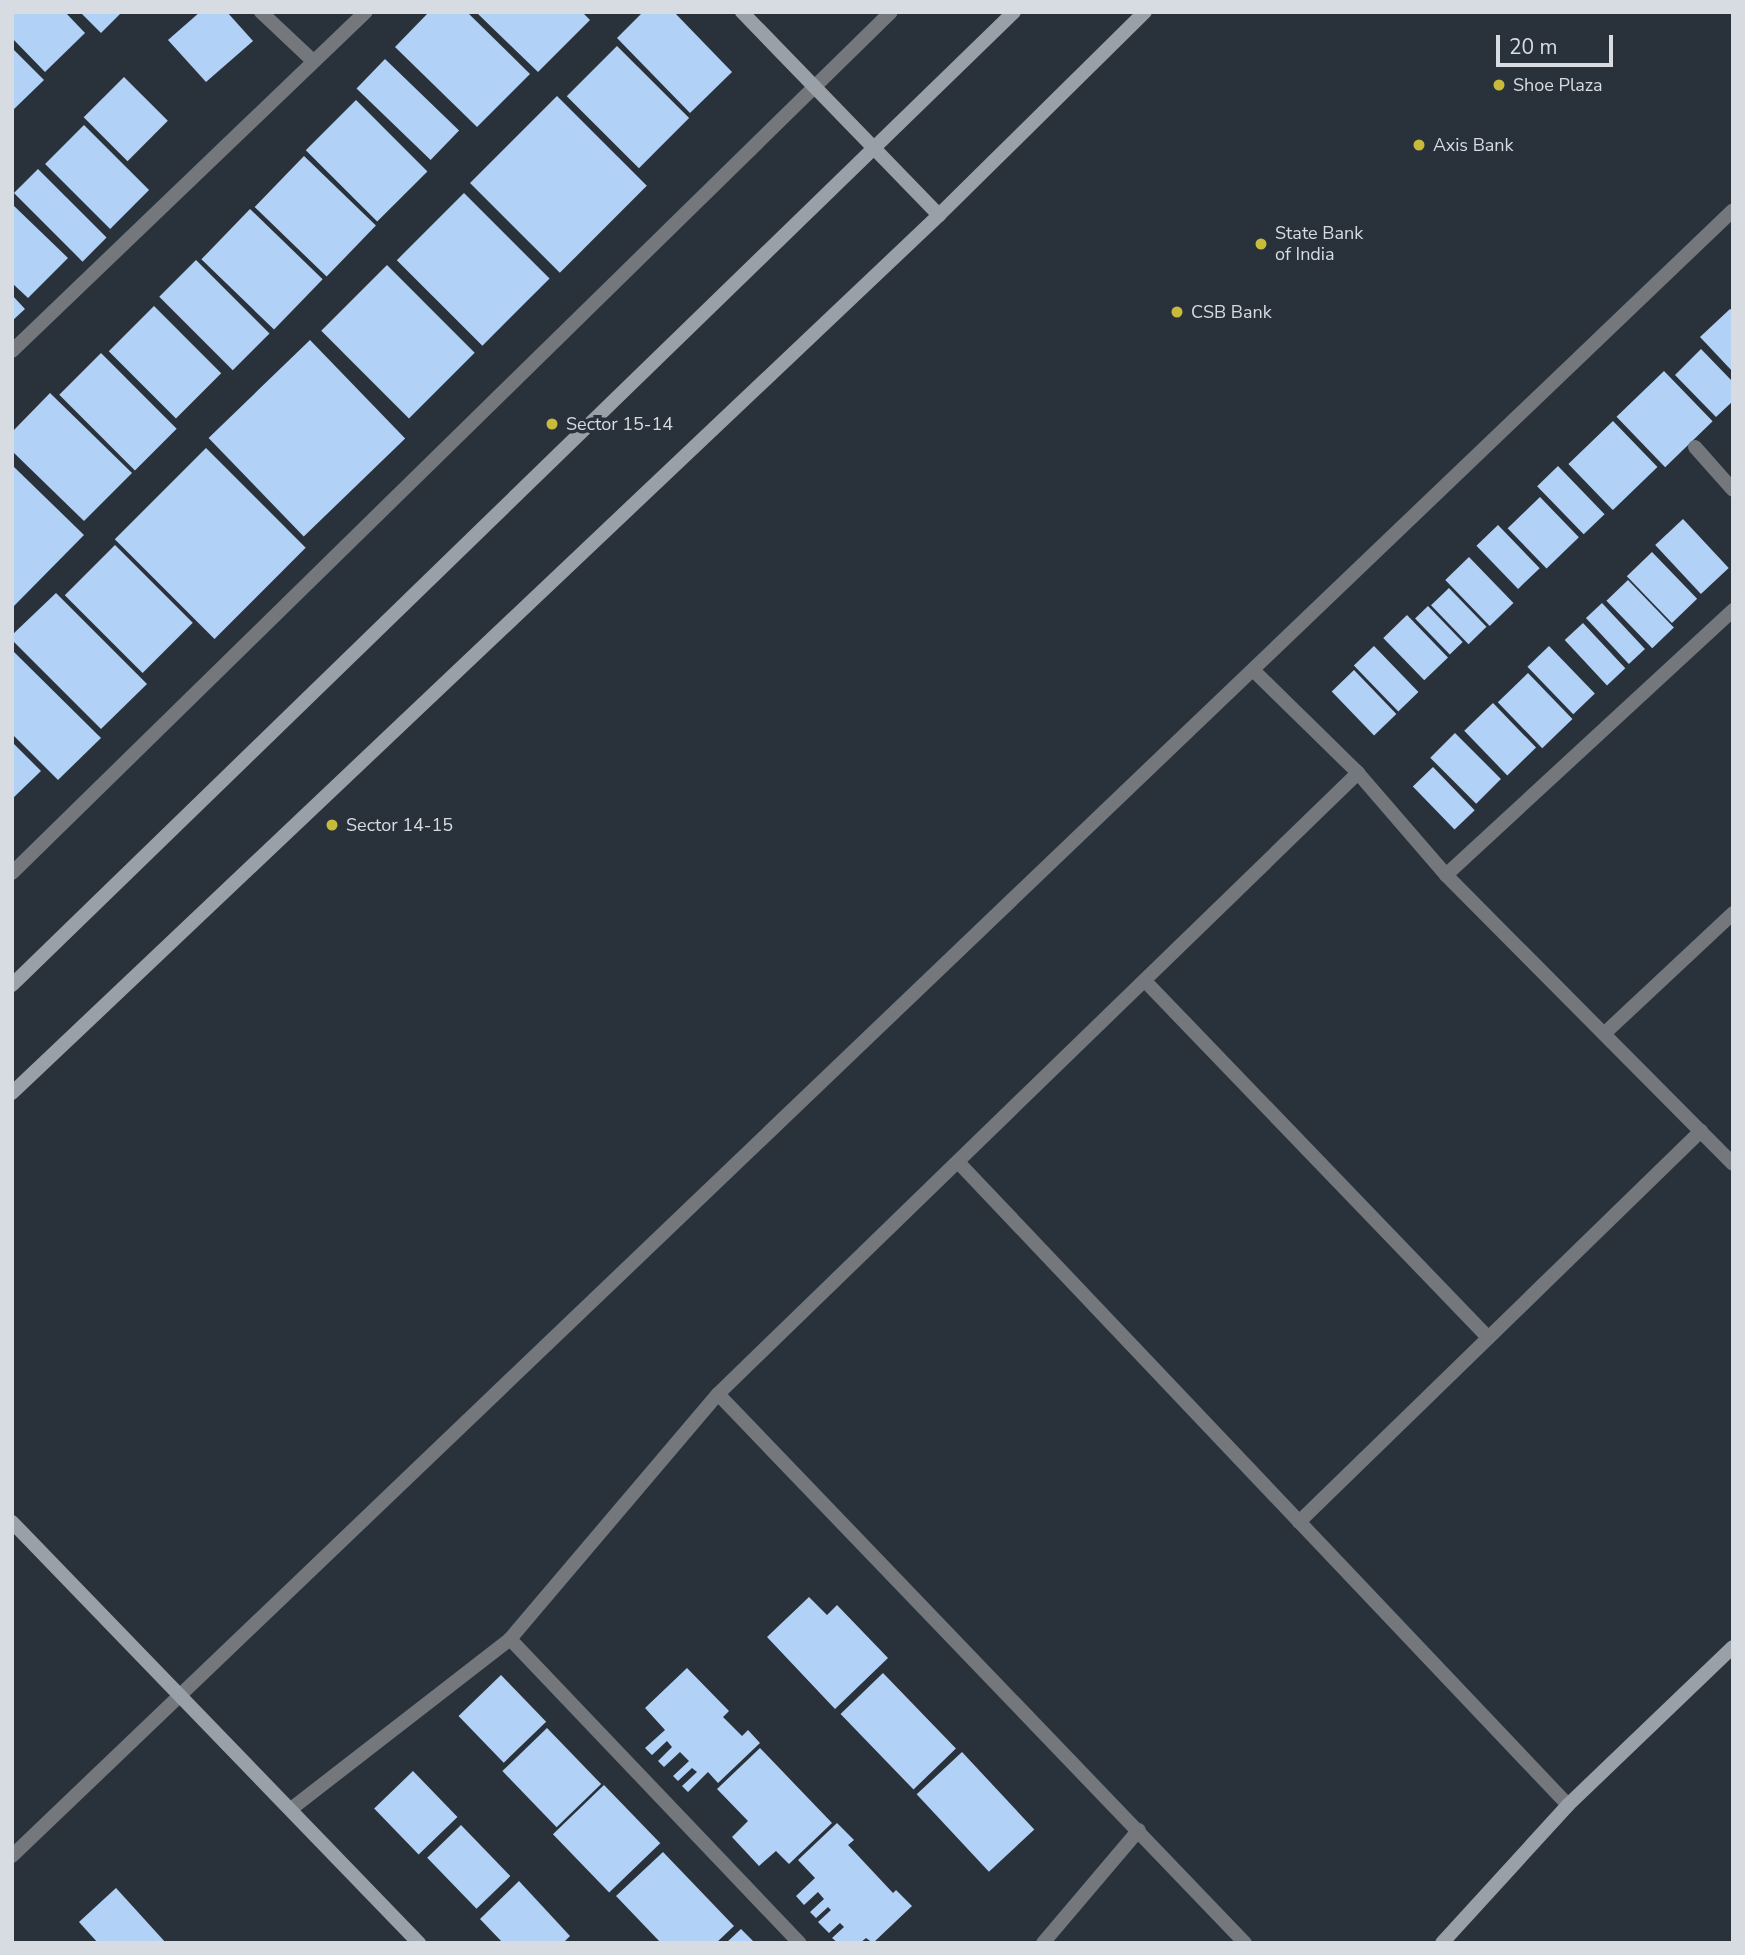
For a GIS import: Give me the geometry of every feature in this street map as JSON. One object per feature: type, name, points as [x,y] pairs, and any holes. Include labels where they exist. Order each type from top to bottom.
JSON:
[{"type":"street","points":[[261,12],[313,61]]},
{"type":"street","points":[[12,351],[366,12]]},
{"type":"street","points":[[742,12],[939,215]]},
{"type":"street","points":[[12,873],[814,84],[891,12]]},
{"type":"street","points":[[12,985],[1014,12]]},
{"type":"street","points":[[12,1093],[939,215],[1145,12]]},
{"type":"street","points":[[12,1856],[178,1692],[1733,211]]},
{"type":"street","points":[[1695,447],[1733,490]]},
{"type":"street","points":[[1446,875],[1733,610]]},
{"type":"street","points":[[1253,670],[1358,773],[1446,875],[1606,1032],[1733,1164]]},
{"type":"street","points":[[290,1810],[510,1639],[718,1394],[1358,773]]},
{"type":"street","points":[[1606,1032],[1733,913]]},
{"type":"street","points":[[1145,981],[1488,1338]]},
{"type":"street","points":[[1299,1522],[1701,1131]]},
{"type":"street","points":[[958,1162],[1568,1805]]},
{"type":"street","points":[[718,1394],[1245,1943]]},
{"type":"street","points":[[12,1522],[418,1943]]},
{"type":"street","points":[[510,1639],[800,1943]]},
{"type":"street","points":[[1442,1943],[1568,1805],[1733,1647]]},
{"type":"street","points":[[1043,1943],[1139,1830]]},
{"type":"building","points":[[12,12],[65,12],[85,33],[45,72],[12,38]]},
{"type":"building","points":[[80,12],[122,12],[101,33]]},
{"type":"building","points":[[200,12],[227,12],[253,41],[206,82],[168,40]]},
{"type":"building","points":[[429,12],[467,12],[530,74],[477,127],[395,47]]},
{"type":"building","points":[[476,12],[582,12],[590,20],[538,72]]},
{"type":"building","points":[[643,12],[674,12],[732,72],[690,113],[617,38]]},
{"type":"building","points":[[617,46],[689,118],[639,168],[567,96]]},
{"type":"building","points":[[12,48],[44,80],[12,111]]},
{"type":"building","points":[[385,59],[459,131],[431,160],[357,88]]},
{"type":"building","points":[[124,77],[168,121],[128,161],[84,117]]},
{"type":"building","points":[[557,96],[647,186],[560,273],[470,183]]},
{"type":"building","points":[[356,100],[427,171],[377,222],[306,150]]},
{"type":"building","points":[[84,125],[149,190],[110,229],[45,164]]},
{"type":"building","points":[[304,156],[376,225],[327,277],[255,207]]},
{"type":"building","points":[[38,169],[107,238],[83,262],[14,193]]},
{"type":"building","points":[[464,193],[550,279],[482,346],[397,260]]},
{"type":"building","points":[[12,204],[68,258],[28,298],[12,283]]},
{"type":"building","points":[[250,209],[323,279],[274,330],[201,259]]},
{"type":"building","points":[[196,260],[270,334],[233,370],[159,297]]},
{"type":"building","points":[[387,265],[475,353],[409,418],[321,331]]},
{"type":"building","points":[[12,295],[25,309],[12,321]]},
{"type":"building","points":[[154,306],[221,373],[176,418],[109,351]]},
{"type":"building","points":[[1730,309],[1733,311],[1733,372],[1700,337]]},
{"type":"building","points":[[310,340],[405,439],[304,536],[209,438]]},
{"type":"building","points":[[1701,349],[1733,382],[1733,401],[1716,417],[1675,375]]},
{"type":"building","points":[[101,353],[177,429],[135,470],[59,395]]},
{"type":"building","points":[[1664,371],[1713,421],[1665,467],[1617,417]]},
{"type":"building","points":[[50,393],[132,473],[84,521],[12,451],[12,432]]},
{"type":"building","points":[[1613,421],[1657,467],[1613,510],[1568,464]]},
{"type":"building","points":[[206,448],[306,548],[214,639],[115,539]]},
{"type":"building","points":[[12,465],[84,535],[12,608]]},
{"type":"building","points":[[1558,466],[1605,514],[1584,534],[1537,486]]},
{"type":"building","points":[[1540,497],[1579,537],[1547,569],[1508,528]]},
{"type":"building","points":[[1683,519],[1729,568],[1701,594],[1655,545]]},
{"type":"building","points":[[1498,525],[1540,568],[1518,589],[1476,546]]},
{"type":"building","points":[[115,545],[193,623],[143,673],[65,595]]},
{"type":"building","points":[[1652,552],[1697,599],[1672,623],[1627,576]]},
{"type":"building","points":[[1469,557],[1513,603],[1490,626],[1445,580]]},
{"type":"building","points":[[1628,580],[1674,627],[1652,648],[1606,601]]},
{"type":"building","points":[[1449,588],[1487,627],[1469,644],[1431,605]]},
{"type":"building","points":[[56,593],[147,684],[101,729],[12,640],[12,635]]},
{"type":"building","points":[[1602,603],[1645,649],[1629,664],[1586,618]]},
{"type":"building","points":[[1428,606],[1463,642],[1450,654],[1415,619]]},
{"type":"building","points":[[1407,615],[1448,657],[1424,680],[1383,638]]},
{"type":"building","points":[[1583,623],[1625,668],[1607,685],[1565,640]]},
{"type":"building","points":[[1374,646],[1418,692],[1398,711],[1354,665]]},
{"type":"building","points":[[1549,646],[1595,693],[1573,714],[1527,667]]},
{"type":"building","points":[[12,650],[101,738],[58,780],[12,734]]},
{"type":"building","points":[[1354,670],[1396,714],[1374,735],[1332,692]]},
{"type":"building","points":[[1528,673],[1572,719],[1542,748],[1498,702]]},
{"type":"building","points":[[1493,703],[1536,748],[1507,775],[1464,731]]},
{"type":"building","points":[[1455,733],[1501,779],[1476,804],[1430,758]]},
{"type":"building","points":[[12,742],[41,771],[12,799]]},
{"type":"building","points":[[1433,767],[1475,810],[1455,830],[1413,786]]},
{"type":"building","points":[[809,1597],[827,1615],[837,1605],[888,1658],[835,1709],[767,1637]]},
{"type":"building","points":[[687,1668],[729,1711],[723,1717],[742,1736],[748,1730],[760,1743],[718,1783],[708,1772],[688,1792],[682,1786],[697,1772],[692,1768],[678,1781],[673,1776],[689,1761],[680,1752],[664,1767],[658,1761],[672,1747],[667,1741],[652,1755],[645,1748],[665,1730],[645,1708]]},
{"type":"building","points":[[883,1673],[956,1749],[913,1790],[841,1714]]},
{"type":"building","points":[[501,1675],[546,1722],[504,1763],[459,1716]]},
{"type":"building","points":[[547,1728],[601,1784],[557,1827],[502,1771]]},
{"type":"building","points":[[760,1748],[832,1823],[789,1864],[776,1851],[759,1866],[732,1837],[748,1821],[717,1789]]},
{"type":"building","points":[[962,1752],[1034,1830],[989,1872],[917,1794]]},
{"type":"building","points":[[413,1771],[457,1817],[419,1855],[374,1809]]},
{"type":"building","points":[[604,1785],[660,1843],[609,1893],[553,1834]]},
{"type":"building","points":[[837,1823],[854,1840],[848,1845],[893,1893],[896,1890],[912,1906],[873,1943],[866,1938],[860,1943],[838,1943],[832,1938],[844,1927],[840,1923],[829,1933],[818,1922],[831,1910],[828,1907],[816,1918],[810,1912],[824,1899],[818,1892],[804,1905],[796,1896],[815,1878],[798,1860]]},
{"type":"building","points":[[461,1825],[510,1876],[477,1909],[427,1858]]},
{"type":"building","points":[[663,1852],[734,1926],[716,1943],[661,1943],[616,1896]]},
{"type":"building","points":[[519,1881],[570,1936],[563,1943],[503,1943],[480,1919]]},
{"type":"building","points":[[116,1888],[166,1943],[98,1943],[79,1922]]},
{"type":"building","points":[[741,1929],[755,1943],[726,1943]]},
{"type":"place","name":"Shoe Plaza","points":[[1499,85]]},
{"type":"place","name":"Axis Bank","points":[[1419,145]]},
{"type":"place","name":"State Bank of India","points":[[1261,244]]},
{"type":"place","name":"CSB Bank","points":[[1177,312]]},
{"type":"place","name":"Sector 15-14","points":[[552,424]]},
{"type":"place","name":"Sector 14-15","points":[[332,825]]}]
